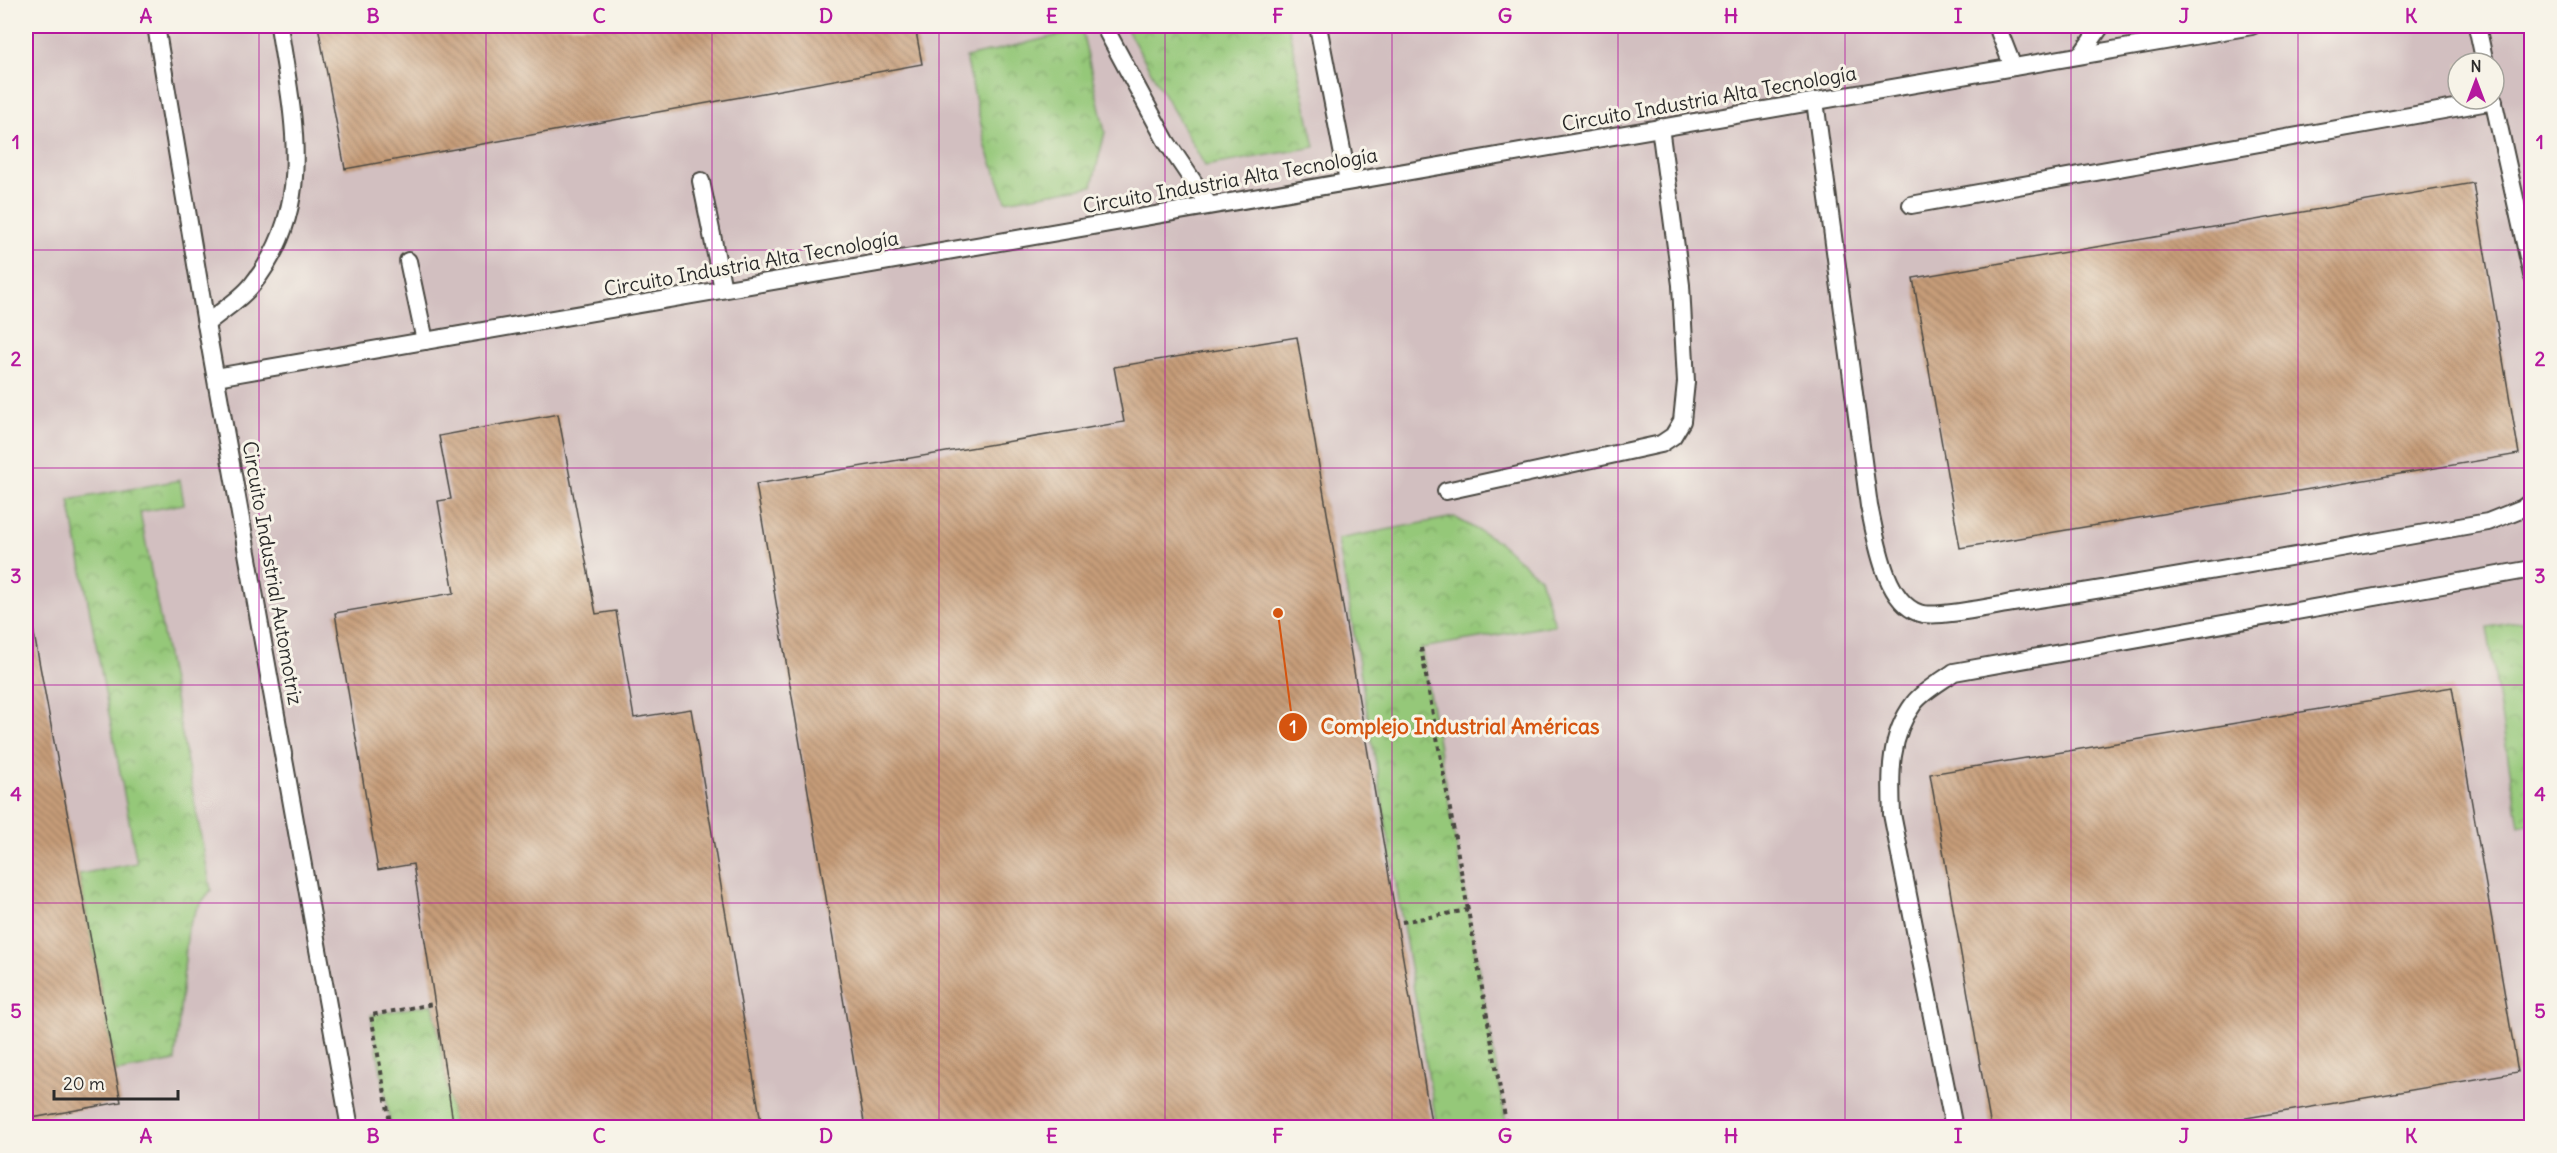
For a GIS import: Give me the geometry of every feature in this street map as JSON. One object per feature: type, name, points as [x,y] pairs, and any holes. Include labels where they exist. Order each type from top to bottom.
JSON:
[{"type":"lane","name":"Circuito Industrial Automotriz","points":[[156,26],[206,324],[350,1128]]},
{"type":"lane","points":[[206,324],[251,287],[270,260],[284,229],[294,190],[297,161],[294,127],[279,26]]},
{"type":"lane","points":[[1104,26],[1154,120],[1209,206]]},
{"type":"lane","points":[[1318,26],[1348,181]]},
{"type":"lane","points":[[1997,26],[2013,67]]},
{"type":"lane","points":[[2081,55],[2101,26]]},
{"type":"lane","name":"Circuito Industria Alta Tecnología","points":[[216,377],[2252,26]]},
{"type":"lane","points":[[2476,26],[2482,51]]},
{"type":"lane","points":[[1815,101],[1869,506],[1879,554],[1900,599],[1919,614],[2033,600],[2488,522],[2523,508],[2532,501]]},
{"type":"lane","points":[[1911,205],[2446,108]]},
{"type":"lane","points":[[2495,111],[2532,275]]},
{"type":"lane","points":[[1446,490],[1661,444],[1673,436],[1682,421],[1686,382],[1681,285],[1660,128]]},
{"type":"lane","points":[[701,181],[723,289]]},
{"type":"lane","points":[[408,261],[425,341]]},
{"type":"lane","points":[[1954,1128],[1892,814],[1890,769],[1898,731],[1914,702],[1954,672],[2532,569]]},
{"type":"path","points":[[1421,648],[1507,1128]]},
{"type":"path","points":[[1402,922],[1468,910],[1470,921]]},
{"type":"path","points":[[391,1128],[371,1015],[433,1004]]},
{"type":"shaded area","points":[[26,26],[2531,26],[2531,1127],[26,1127]]},
{"type":"green space","points":[[1125,26],[1288,26],[1315,147],[1205,166]]},
{"type":"green space","points":[[1082,30],[1105,132],[1092,186],[1006,201],[986,147],[966,57]]},
{"type":"green space","points":[[180,480],[184,504],[140,512],[211,890],[197,908],[188,928],[175,1061],[116,1072],[79,874],[137,863],[69,500]]},
{"type":"green space","points":[[1454,517],[1496,540],[1540,578],[1555,625],[1421,648],[1507,1127],[1437,1127],[1338,539]]},
{"type":"green space","points":[[2531,620],[2531,824],[2519,826],[2487,627]]},
{"type":"green space","points":[[433,1004],[454,1127],[391,1127],[371,1015]]},
{"type":"building","points":[[318,26],[915,26],[922,64],[345,169]]},
{"type":"building","points":[[2473,183],[2519,454],[1960,548],[1913,278]]},
{"type":"building","points":[[1297,337],[1432,1128],[865,1128],[756,484],[1124,422],[1114,367]]},
{"type":"building","points":[[558,414],[596,614],[616,611],[634,718],[691,709],[762,1128],[454,1128],[413,864],[378,870],[335,613],[454,593],[438,501],[451,499],[439,436]]},
{"type":"building","points":[[26,591],[121,1102],[26,1119]]},
{"type":"building","points":[[2452,687],[2518,1072],[2187,1128],[1991,1128],[1930,774]]},
{"type":"place","name":"Complejo Industrial Américas","points":[[1278,613]]}]
